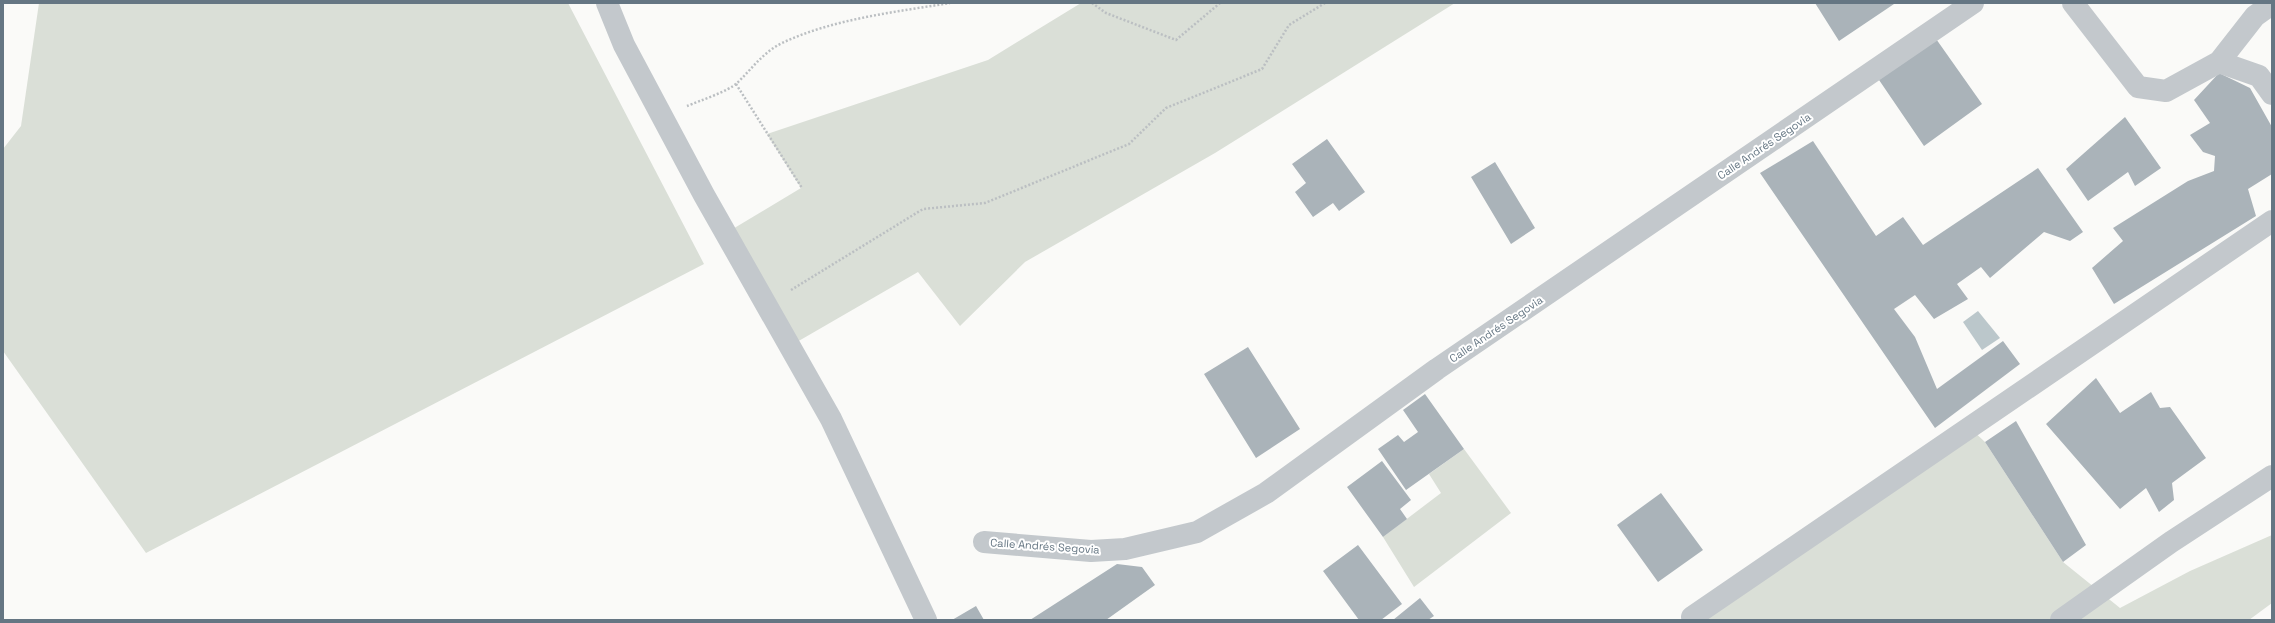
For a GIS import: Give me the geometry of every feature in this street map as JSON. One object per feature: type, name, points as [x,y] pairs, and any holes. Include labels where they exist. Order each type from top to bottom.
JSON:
[{"type":"street","points":[[607,3],[624,45],[767,306],[831,419],[926,620]]},
{"type":"street","name":"Calle Andrés Segovia","points":[[984,542],[1091,550],[1124,549],[1197,532],[1266,493],[1438,369],[1973,3]]},
{"type":"street","points":[[2073,3],[2138,87],[2166,91],[2219,62],[2255,16],[2272,4]]},
{"type":"street","points":[[2219,62],[2259,76],[2272,94]]},
{"type":"street","points":[[1692,617],[2272,221]]},
{"type":"street","points":[[2061,620],[2171,542],[2272,476]]},
{"type":"path","points":[[663,117],[736,84],[756,60],[782,44],[826,28],[875,15],[950,3]]},
{"type":"path","points":[[1092,3],[1106,13],[1176,40],[1220,3]]},
{"type":"path","points":[[767,306],[825,268],[923,209],[985,203],[1129,144],[1166,108],[1262,69],[1289,25],[1325,3]]},
{"type":"path","points":[[736,84],[802,188]]},
{"type":"shaded area","points":[[39,3],[568,3],[704,264],[146,553],[3,351],[3,149],[21,126]]},
{"type":"shaded area","points":[[1081,3],[1455,3],[1215,153],[1025,262],[960,326],[918,272],[790,346],[726,233],[801,188],[767,134],[988,60]]},
{"type":"shaded area","points":[[1978,311],[2000,338],[1982,350],[1963,322]]},
{"type":"shaded area","points":[[1969,427],[1985,442],[2063,562],[2120,608],[2190,571],[2272,535],[2272,603],[2249,620],[1688,620]]},
{"type":"shaded area","points":[[1464,449],[1511,513],[1414,587],[1383,537],[1441,493],[1429,474]]},
{"type":"building","points":[[1815,3],[1893,3],[1894,4],[1839,41]]},
{"type":"building","points":[[1934,36],[1982,104],[1924,146],[1877,77]]},
{"type":"building","points":[[2219,73],[2250,88],[2272,127],[2272,174],[2248,189],[2256,216],[2114,304],[2092,268],[2123,241],[2113,228],[2188,181],[2214,171],[2215,156],[2203,152],[2190,135],[2210,123],[2194,100]]},
{"type":"building","points":[[2125,117],[2161,168],[2135,186],[2128,172],[2088,201],[2066,169]]},
{"type":"building","points":[[1327,139],[1365,192],[1339,211],[1333,203],[1313,217],[1295,192],[1306,183],[1292,164]]},
{"type":"building","points":[[1813,141],[1876,236],[1903,217],[1923,245],[2038,168],[2083,232],[2070,241],[2044,232],[1990,278],[1981,267],[1957,284],[1968,299],[1934,319],[1915,295],[1894,309],[1915,337],[1937,389],[2003,341],[2020,364],[1935,428],[1760,173]]},
{"type":"building","points":[[1495,162],[1535,228],[1511,244],[1471,177]]},
{"type":"building","points":[[1248,347],[1300,429],[1256,458],[1204,374]]},
{"type":"building","points":[[2096,378],[2120,413],[2151,392],[2160,408],[2170,407],[2206,458],[2172,483],[2174,500],[2159,512],[2146,488],[2120,509],[2046,424]]},
{"type":"building","points":[[1425,394],[1464,449],[1406,490],[1378,449],[1398,435],[1404,442],[1418,432],[1403,410]]},
{"type":"building","points":[[2016,421],[2086,545],[2063,562],[1985,442]]},
{"type":"building","points":[[1382,461],[1411,500],[1400,509],[1407,519],[1383,537],[1347,487]]},
{"type":"building","points":[[1661,493],[1703,550],[1658,582],[1617,525]]},
{"type":"building","points":[[1358,545],[1402,604],[1381,620],[1359,620],[1323,571]]},
{"type":"building","points":[[1117,564],[1142,567],[1155,585],[1106,620],[1030,620]]},
{"type":"building","points":[[1420,598],[1434,616],[1428,620],[1393,620]]},
{"type":"building","points":[[976,606],[984,620],[952,620]]}]
